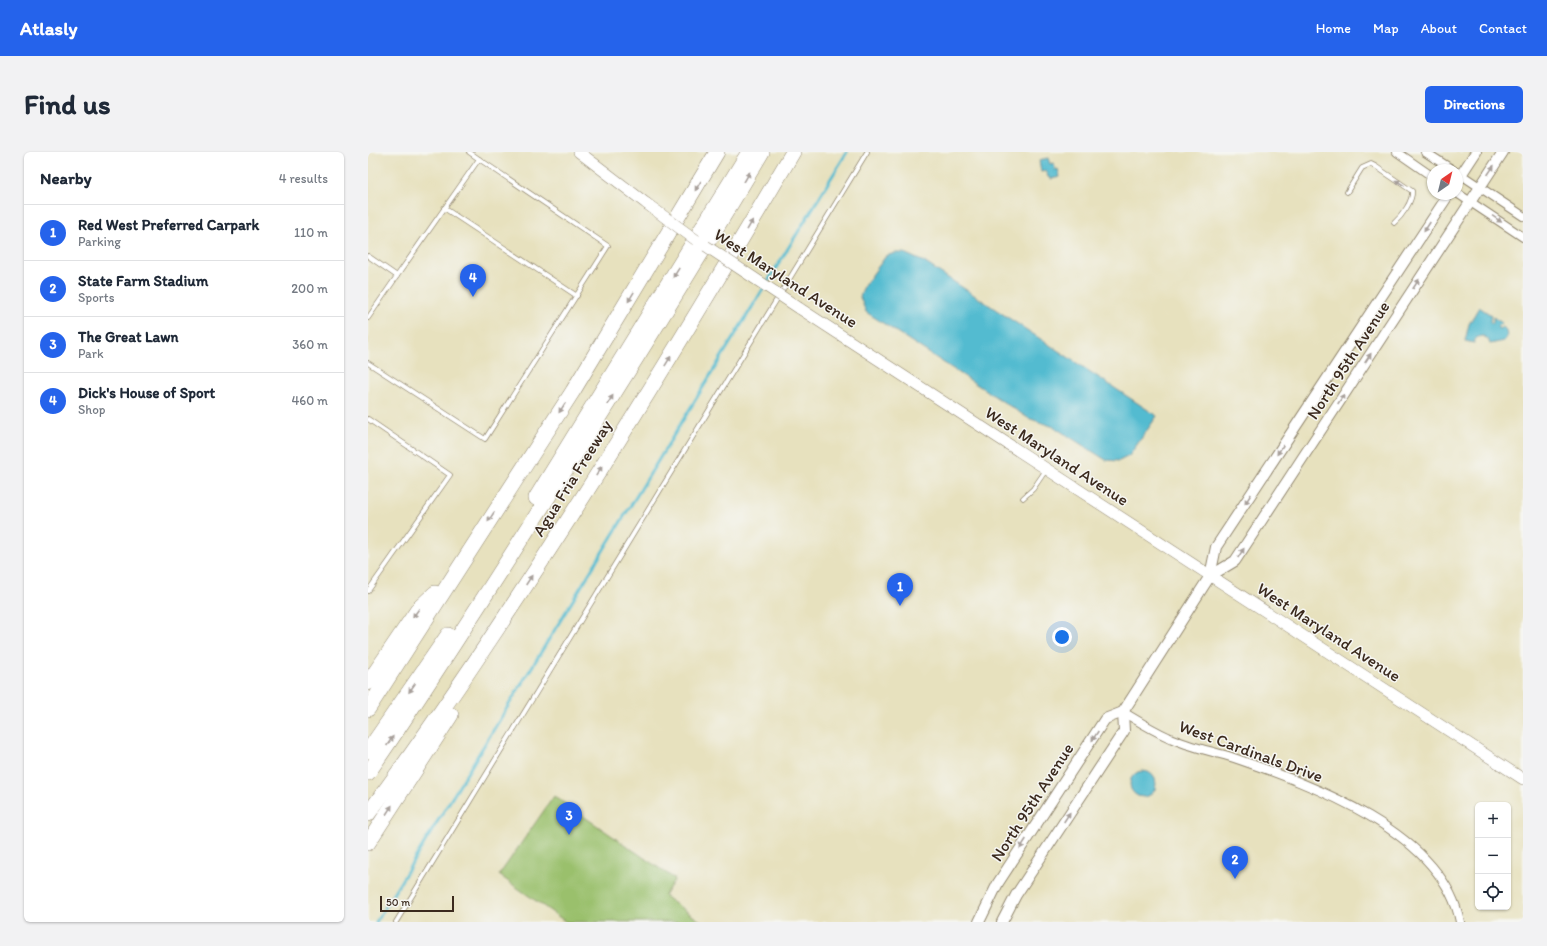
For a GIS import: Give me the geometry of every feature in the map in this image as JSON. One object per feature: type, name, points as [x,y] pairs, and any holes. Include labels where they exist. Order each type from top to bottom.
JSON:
[{"type":"highway","points":[[368,709],[573,391],[717,152]]},
{"type":"highway","points":[[701,243],[749,152]]},
{"type":"highway","points":[[368,773],[443,662],[701,243],[762,152]]},
{"type":"highway","name":"Agua Fria Freeway","points":[[368,814],[451,698],[508,613],[685,334],[793,152]]},
{"type":"highway","points":[[368,751],[480,588],[617,378]]},
{"type":"highway","points":[[368,683],[419,608],[453,575]]},
{"type":"highway","points":[[368,843],[492,652],[508,613]]},
{"type":"main road","name":"West Maryland Avenue","points":[[578,152],[701,243],[1523,779]]},
{"type":"street","points":[[1397,152],[1427,172]]},
{"type":"street","points":[[1425,152],[1442,164]]},
{"type":"street","points":[[1463,168],[1476,152]]},
{"type":"street","name":"North 95th Avenue","points":[[1210,576],[1235,561],[1503,152]]},
{"type":"street","points":[[1463,178],[1523,216]]},
{"type":"street","points":[[1463,197],[1523,237]]},
{"type":"street","name":"North 95th Avenue","points":[[979,922],[998,883],[1105,719],[1123,712],[1210,576],[1216,547],[1445,200]]},
{"type":"street","points":[[1002,922],[1020,890],[1124,731],[1123,712]]},
{"type":"street","name":"West Cardinals Drive","points":[[1123,712],[1168,737],[1288,777],[1356,809],[1389,828],[1405,840],[1432,867],[1446,887],[1455,905],[1460,922]]},
{"type":"lane","points":[[368,363],[486,439],[608,246],[469,152]]},
{"type":"lane","points":[[396,922],[867,152]]},
{"type":"lane","points":[[368,318],[479,159]]},
{"type":"lane","points":[[1346,192],[1362,168],[1371,164],[1375,166],[1412,191],[1412,199],[1394,223]]},
{"type":"lane","points":[[444,208],[577,296]]},
{"type":"lane","points":[[368,256],[397,276]]},
{"type":"lane","points":[[368,419],[450,475],[368,591]]},
{"type":"lane","points":[[1023,498],[1033,489],[1046,469]]},
{"type":"green space","points":[[554,796],[675,879],[664,896],[702,922],[566,922],[499,875]]},
{"type":"water","points":[[1048,158],[1050,164],[1054,163],[1055,170],[1058,169],[1060,177],[1051,179],[1048,177],[1046,171],[1041,172],[1039,160]]},
{"type":"water","points":[[895,253],[904,253],[924,262],[1157,416],[1129,456],[1119,461],[1106,460],[1054,427],[1028,418],[866,312],[860,297],[864,286],[886,256]]},
{"type":"water","points":[[1479,307],[1491,315],[1490,323],[1493,323],[1493,317],[1502,323],[1497,326],[1499,329],[1503,327],[1506,330],[1507,337],[1504,341],[1490,344],[1488,339],[1480,336],[1474,343],[1465,341],[1469,324]]},
{"type":"water","points":[[1143,771],[1152,775],[1156,784],[1152,793],[1143,797],[1134,793],[1130,784],[1134,775]]},
{"type":"waterway","points":[[376,922],[847,152]]},
{"type":"place","name":"Dick's House of Sport","points":[[473,297]]},
{"type":"place","name":"Red West Preferred Carpark","points":[[900,606]]},
{"type":"place","name":"The Great Lawn","points":[[569,835]]},
{"type":"place","name":"State Farm Stadium","points":[[1235,879]]}]
